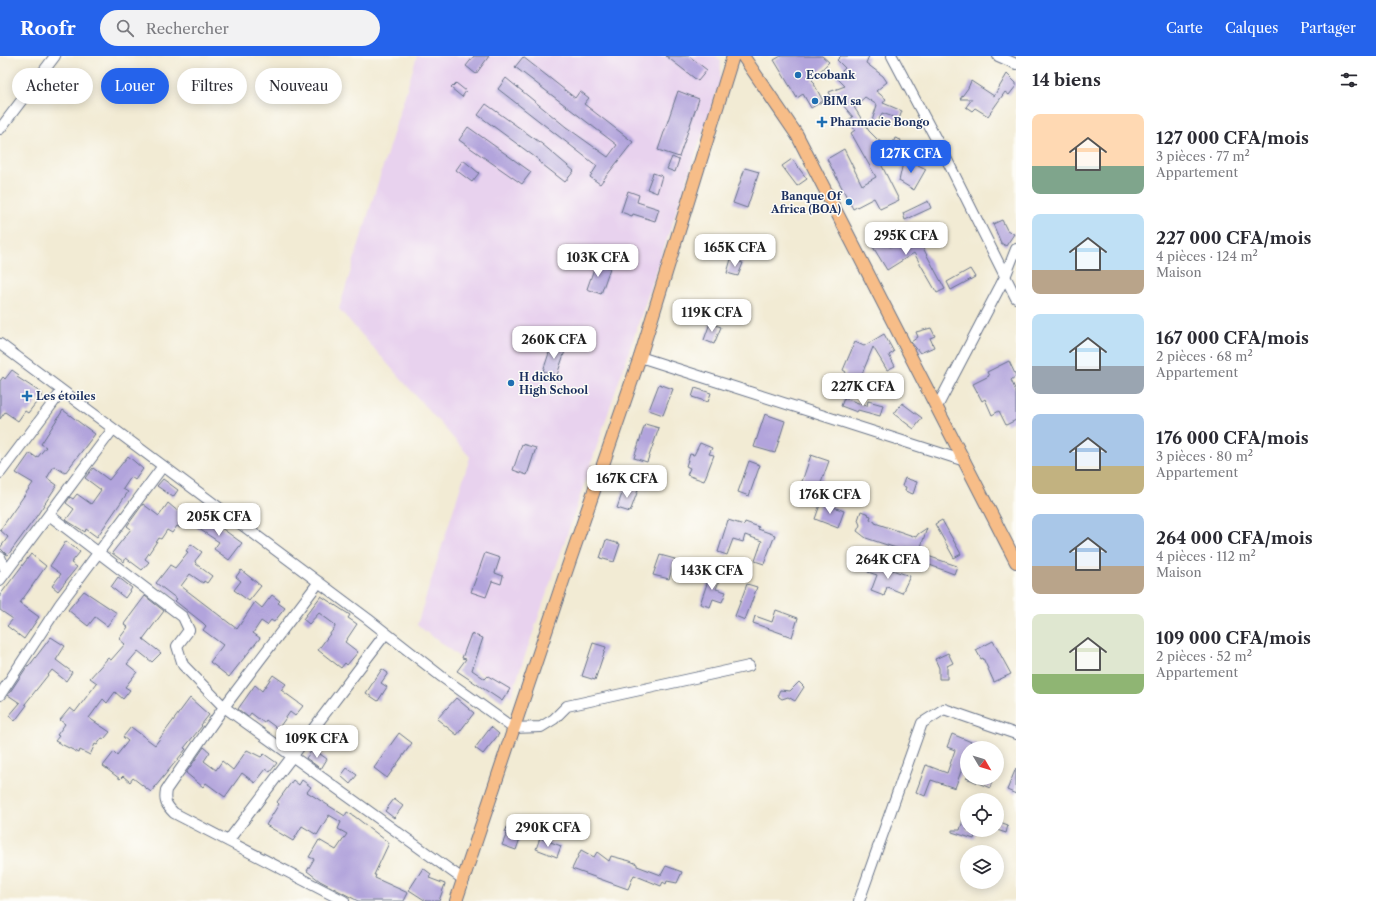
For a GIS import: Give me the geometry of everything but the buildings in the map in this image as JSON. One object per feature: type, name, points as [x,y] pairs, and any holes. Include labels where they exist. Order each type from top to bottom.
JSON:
[{"type":"main road","points":[[456,901],[513,728],[640,357],[733,56]]},
{"type":"main road","points":[[743,56],[797,135],[1016,562]]},
{"type":"street","points":[[0,129],[55,56]]},
{"type":"street","points":[[892,56],[945,156],[1016,298]]},
{"type":"street","points":[[998,56],[1016,64]]},
{"type":"street","points":[[937,407],[1005,277],[1016,249]]},
{"type":"street","points":[[0,344],[319,582],[442,677],[513,728],[541,727],[554,719],[567,706],[749,666]]},
{"type":"street","points":[[640,357],[965,461]]},
{"type":"street","points":[[0,473],[62,391]]},
{"type":"street","points":[[0,580],[113,429]]},
{"type":"street","points":[[0,695],[52,616],[163,466]]},
{"type":"street","points":[[49,515],[183,617],[189,630],[176,646],[183,665],[224,707],[464,880]]},
{"type":"street","points":[[0,557],[6,571]]},
{"type":"street","points":[[319,582],[224,707],[166,790],[164,800],[167,806],[174,813],[344,901]]},
{"type":"street","points":[[228,841],[386,633]]},
{"type":"street","points":[[859,901],[922,723],[944,709],[1016,734]]},
{"type":"shaded area","name":"H dicko High School","points":[[417,56],[716,56],[721,61],[720,82],[511,696],[417,625],[470,457],[339,309]]},
{"type":"place","name":"Ecobank","points":[[798,75]]},
{"type":"place","name":"BIM sa","points":[[815,101]]},
{"type":"place","name":"Pharmacie Bongo","points":[[822,122]]},
{"type":"place","name":"Banque Of Africa (BOA)","points":[[849,202]]},
{"type":"place","name":"H dicko High School","points":[[511,383]]},
{"type":"place","name":"Les étoiles","points":[[27,396]]}]
